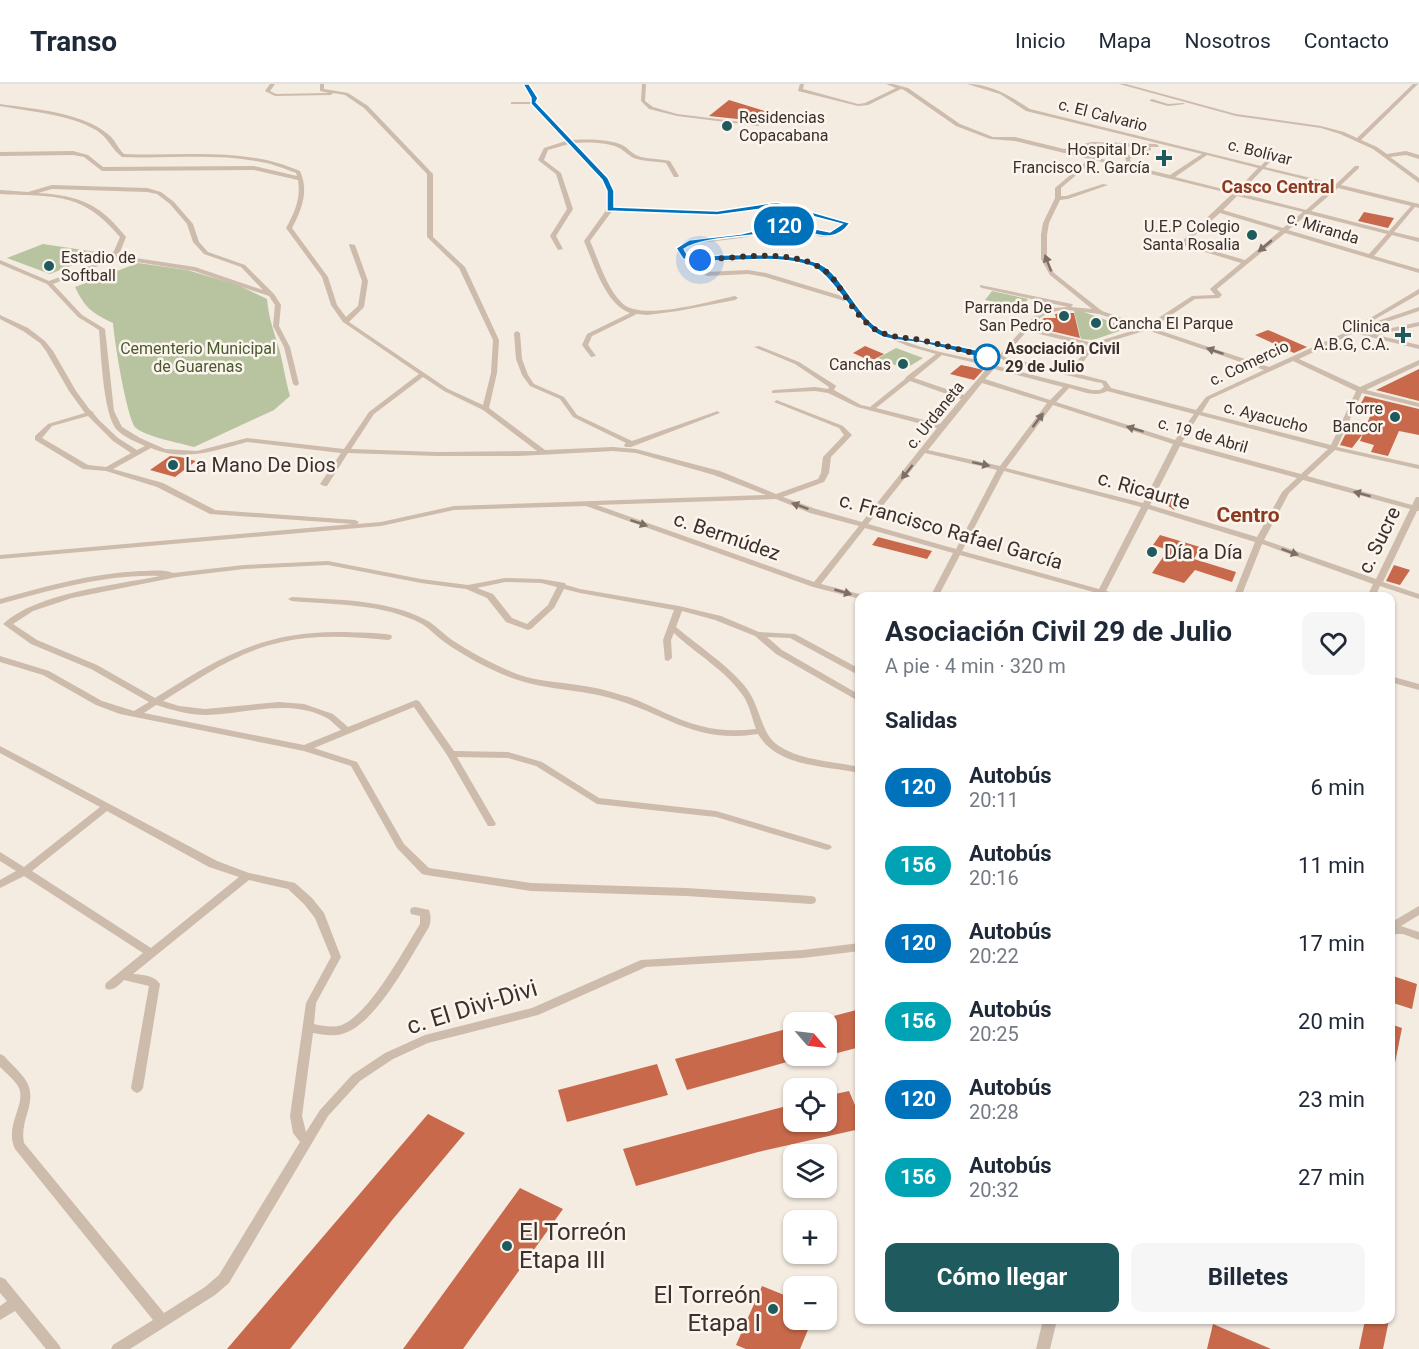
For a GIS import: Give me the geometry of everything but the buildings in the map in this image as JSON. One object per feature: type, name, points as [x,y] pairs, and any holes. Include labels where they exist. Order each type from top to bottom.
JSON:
[{"type":"street","points":[[273,84],[267,91],[275,95],[346,94]]},
{"type":"street","points":[[322,84],[322,90],[346,94],[366,107],[430,174],[430,237],[462,267],[496,340],[494,373],[485,409]]},
{"type":"street","points":[[526,84],[534,98],[533,103]]},
{"type":"street","points":[[644,84],[643,101],[661,112],[758,124]]},
{"type":"street","points":[[802,84],[800,90],[858,105],[866,104],[905,87]]},
{"type":"street","points":[[888,84],[905,87],[958,125],[973,132],[1093,158],[1419,240]]},
{"type":"street","name":"c. El Calvario","points":[[969,84],[1002,93],[1028,110],[1165,143]]},
{"type":"street","points":[[1121,84],[1236,115],[1321,127],[1358,140],[1419,181]]},
{"type":"street","points":[[1358,140],[1416,84]]},
{"type":"street","points":[[1152,100],[1168,105],[1191,103]]},
{"type":"street","points":[[513,103],[533,103],[606,180],[610,191],[610,209],[587,241],[615,297],[625,309],[637,312]]},
{"type":"street","points":[[0,105],[64,117],[92,128],[108,136],[122,155],[239,156],[280,164],[298,171],[304,186],[298,211],[289,228],[325,277],[334,305],[345,321],[422,375],[485,409],[543,452]]},
{"type":"street","points":[[560,249],[554,236],[570,209],[558,173],[544,163],[541,156],[551,147],[571,142],[592,141],[622,147],[628,155],[635,158],[668,162],[676,176]]},
{"type":"street","points":[[1130,167],[1127,158],[1130,154],[1165,143]]},
{"type":"street","name":"c. Bolívar","points":[[1165,143],[1417,205]]},
{"type":"street","points":[[1057,151],[1092,144],[1158,146]]},
{"type":"street","points":[[0,154],[73,153],[86,156],[102,169],[254,168],[301,179]]},
{"type":"street","points":[[1171,177],[1207,153]]},
{"type":"street","points":[[1384,156],[1406,153],[1419,157]]},
{"type":"street","points":[[1246,262],[1182,244],[1219,211],[1274,155]]},
{"type":"street","points":[[1093,158],[1058,188],[1058,198],[1046,223],[1044,259],[1052,274],[1100,312],[1271,370]]},
{"type":"street","points":[[1025,329],[1094,345],[1147,328],[1190,299],[1212,298],[1219,295],[1213,289],[1357,167]]},
{"type":"street","points":[[1058,198],[1066,198],[1105,184]]},
{"type":"street","points":[[27,194],[52,187],[147,190],[159,193],[172,203],[190,224],[196,242],[206,253],[243,266],[272,295],[278,305],[276,326],[287,347],[296,384]]},
{"type":"street","points":[[0,192],[68,197],[90,204],[109,218],[123,237],[117,252],[49,283]]},
{"type":"street","points":[[610,209],[717,213],[777,204],[842,220],[846,225],[831,235],[786,226],[741,236],[689,242],[680,248],[683,255],[693,259],[768,257],[802,261],[825,271],[869,324],[889,336],[996,362]]},
{"type":"street","points":[[1370,256],[1417,205]]},
{"type":"street","name":"c. Miranda","points":[[1219,211],[1419,271]]},
{"type":"street","points":[[345,321],[361,307],[365,281],[352,245]]},
{"type":"street","points":[[109,256],[195,269],[272,295]]},
{"type":"street","points":[[0,262],[49,283],[80,316],[102,329],[111,411],[119,428],[164,452],[197,453],[247,440],[346,451],[437,454],[621,449],[691,465],[742,482],[775,497]]},
{"type":"street","points":[[707,274],[748,272],[766,275],[847,300]]},
{"type":"street","points":[[982,286],[1084,309]]},
{"type":"street","points":[[1353,331],[1419,291]]},
{"type":"street","points":[[593,356],[585,345],[588,335],[637,312],[735,298]]},
{"type":"street","name":"c. Urdaneta","points":[[816,585],[965,398],[1025,329],[1045,312],[1068,308],[1100,312]]},
{"type":"street","name":"c. Comercio","points":[[1103,592],[1178,443],[1208,398],[1353,331],[1419,309]]},
{"type":"street","points":[[0,317],[22,328],[46,346],[67,383],[91,413],[118,444],[136,453]]},
{"type":"street","points":[[1369,335],[1419,324]]},
{"type":"street","points":[[1353,331],[1419,347]]},
{"type":"street","points":[[518,333],[519,359],[532,385],[562,398],[575,416],[631,443]]},
{"type":"street","points":[[1071,374],[1094,345]]},
{"type":"street","points":[[757,347],[797,363],[834,388],[830,391]]},
{"type":"street","points":[[871,410],[940,354]]},
{"type":"street","points":[[1294,359],[1360,390],[1419,405]]},
{"type":"street","name":"c. Ayacucho","points":[[996,362],[1071,374],[1104,382],[1107,389]]},
{"type":"street","name":"c. Ayacucho","points":[[996,362],[1097,393],[1107,389],[1332,448],[1419,467]]},
{"type":"street","points":[[1239,592],[1259,541],[1286,492],[1299,477],[1332,448],[1360,390],[1419,362]]},
{"type":"street","points":[[324,484],[371,413],[422,375]]},
{"type":"street","points":[[908,378],[965,398]]},
{"type":"street","name":"c. 19 de Abril","points":[[981,380],[1178,443],[1416,508]]},
{"type":"street","points":[[815,389],[817,384],[827,383]]},
{"type":"street","points":[[937,592],[1002,468],[1051,403],[1068,385]]},
{"type":"street","points":[[774,392],[815,389],[823,392],[830,391],[871,410],[942,427]]},
{"type":"street","points":[[0,556],[381,524],[454,508],[775,497],[821,480],[825,473],[827,457],[848,435],[841,428],[777,402]]},
{"type":"street","points":[[91,413],[50,425],[38,438],[86,467],[107,469],[160,485],[213,512],[381,524]]},
{"type":"street","points":[[621,449],[631,443],[695,423],[717,413]]},
{"type":"street","points":[[107,469],[150,446]]},
{"type":"street","name":"c. Ricaurte","points":[[924,451],[1002,468],[1146,506],[1259,541],[1419,597]]},
{"type":"street","name":"c. Francisco Rafael García","points":[[775,497],[864,526],[958,551],[1091,592]]},
{"type":"street","name":"c. Sucre","points":[[1373,592],[1419,499]]},
{"type":"street","name":"c. Bermúdez","points":[[584,504],[816,585],[855,596]]},
{"type":"street","points":[[345,729],[330,716],[304,707],[279,705],[205,712],[156,702],[94,667],[34,642],[7,624],[15,617],[53,601],[177,575],[244,567],[328,563],[450,586],[468,587],[496,581],[522,579],[679,608],[718,618],[759,634],[792,636],[855,670]]},
{"type":"street","points":[[0,602],[64,585],[136,574],[177,575]]},
{"type":"street","points":[[490,596],[496,581]]},
{"type":"street","points":[[468,587],[490,596],[509,620],[528,627],[551,606],[562,585]]},
{"type":"street","points":[[292,599],[376,607],[422,621],[445,639],[514,675],[631,701],[702,731],[737,735],[760,731]]},
{"type":"street","points":[[668,658],[667,640],[679,608]]},
{"type":"street","points":[[672,627],[716,663],[745,692],[752,703],[760,731],[777,749],[790,755],[855,769]]},
{"type":"street","points":[[759,634],[779,652],[855,696]]},
{"type":"street","points":[[134,715],[236,657],[271,642],[321,635],[388,636]]},
{"type":"street","points":[[0,659],[46,673],[99,703],[134,715],[305,747],[356,766],[400,846],[426,871],[531,887],[686,892],[810,900]]},
{"type":"street","points":[[1395,680],[1419,687]]},
{"type":"street","points":[[305,747],[414,702],[451,754],[491,824]]},
{"type":"street","points":[[0,749],[213,864],[247,876],[276,881],[298,891],[320,916],[336,951],[335,962],[311,1003],[307,1028],[296,1116],[298,1133],[306,1140]]},
{"type":"street","points":[[451,754],[508,755],[539,764],[597,801],[626,807],[716,814],[827,847]]},
{"type":"street","points":[[0,884],[24,872],[106,806]]},
{"type":"street","points":[[0,856],[151,953]]},
{"type":"street","points":[[111,986],[247,876]]},
{"type":"street","points":[[307,1028],[342,1030],[359,1018],[383,991],[425,924],[424,913],[415,910]]},
{"type":"street","points":[[1395,926],[1419,910]]},
{"type":"street","points":[[1395,929],[1419,936]]},
{"type":"street","name":"c. El Divi-Divi","points":[[118,1349],[210,1291],[224,1279],[324,1113],[356,1078],[389,1056],[425,1039],[534,1012],[645,963],[803,954],[855,948]]},
{"type":"street","points":[[123,976],[155,984],[137,1088]]},
{"type":"street","points":[[0,1059],[24,1086],[26,1098],[15,1135],[19,1145],[161,1320]]},
{"type":"street","points":[[0,1283],[54,1349]]},
{"type":"street","points":[[0,1314],[15,1303]]},
{"type":"street","points":[[1043,1349],[1049,1324]]},
{"type":"green space","name":"Estadio de Softball","points":[[43,244],[103,253],[50,274],[7,258]]},
{"type":"green space","name":"Cementerio Municipal de Guarenas","points":[[138,263],[187,270],[238,285],[267,299],[290,396],[274,410],[194,447],[155,437],[136,428],[132,422],[125,395],[113,323],[90,309],[75,287]]},
{"type":"green space","points":[[992,291],[1028,299],[1021,308],[985,300]]},
{"type":"green space","name":"Cancha El Parque","points":[[1074,311],[1081,311],[1128,328],[1093,340],[1081,339]]},
{"type":"green space","name":"Canchas","points":[[896,348],[923,358],[905,369],[878,358]]},
{"type":"bus line","name":"120","points":[[526,84],[534,98],[533,103],[548,116],[606,180],[610,191],[610,209],[717,213],[777,204],[847,223],[841,230],[831,235],[813,233],[790,225],[741,236],[684,243],[680,246],[680,251],[686,258],[700,260],[768,257],[802,261],[826,272],[847,300],[877,330],[889,336],[919,340],[998,360]]},
{"type":"place","name":"Residencias Copacabana","points":[[727,126]]},
{"type":"place","name":"Hospital Dr. Francisco R. García","points":[[1164,158]]},
{"type":"place","name":"U.E.P Colegio Santa Rosalia","points":[[1252,235]]},
{"type":"place","name":"Estadio de Softball","points":[[49,266]]},
{"type":"place","name":"Parranda De San Pedro","points":[[1064,316]]},
{"type":"place","name":"Cancha El Parque","points":[[1096,323]]},
{"type":"place","name":"Clinica A.B.G, C.A.","points":[[1403,335]]},
{"type":"place","name":"Asociación Civil 29 de Julio","points":[[987,357]]},
{"type":"place","name":"Canchas","points":[[903,364]]},
{"type":"place","name":"Torre Bancor","points":[[1395,417]]},
{"type":"place","name":"La Mano De Dios","points":[[173,465]]},
{"type":"place","name":"Día a Día","points":[[1152,552]]},
{"type":"place","name":"El Torreón Etapa III","points":[[507,1246]]},
{"type":"place","name":"El Torreón Etapa I","points":[[773,1309]]},
{"type":"district","name":"Casco Central","points":[[1278,186]]},
{"type":"district","name":"Centro","points":[[1248,515]]},
{"type":"route","points":[[700,260],[768,257],[802,261],[814,265],[826,272],[847,300],[877,330],[889,336],[919,340],[987,357]]}]
